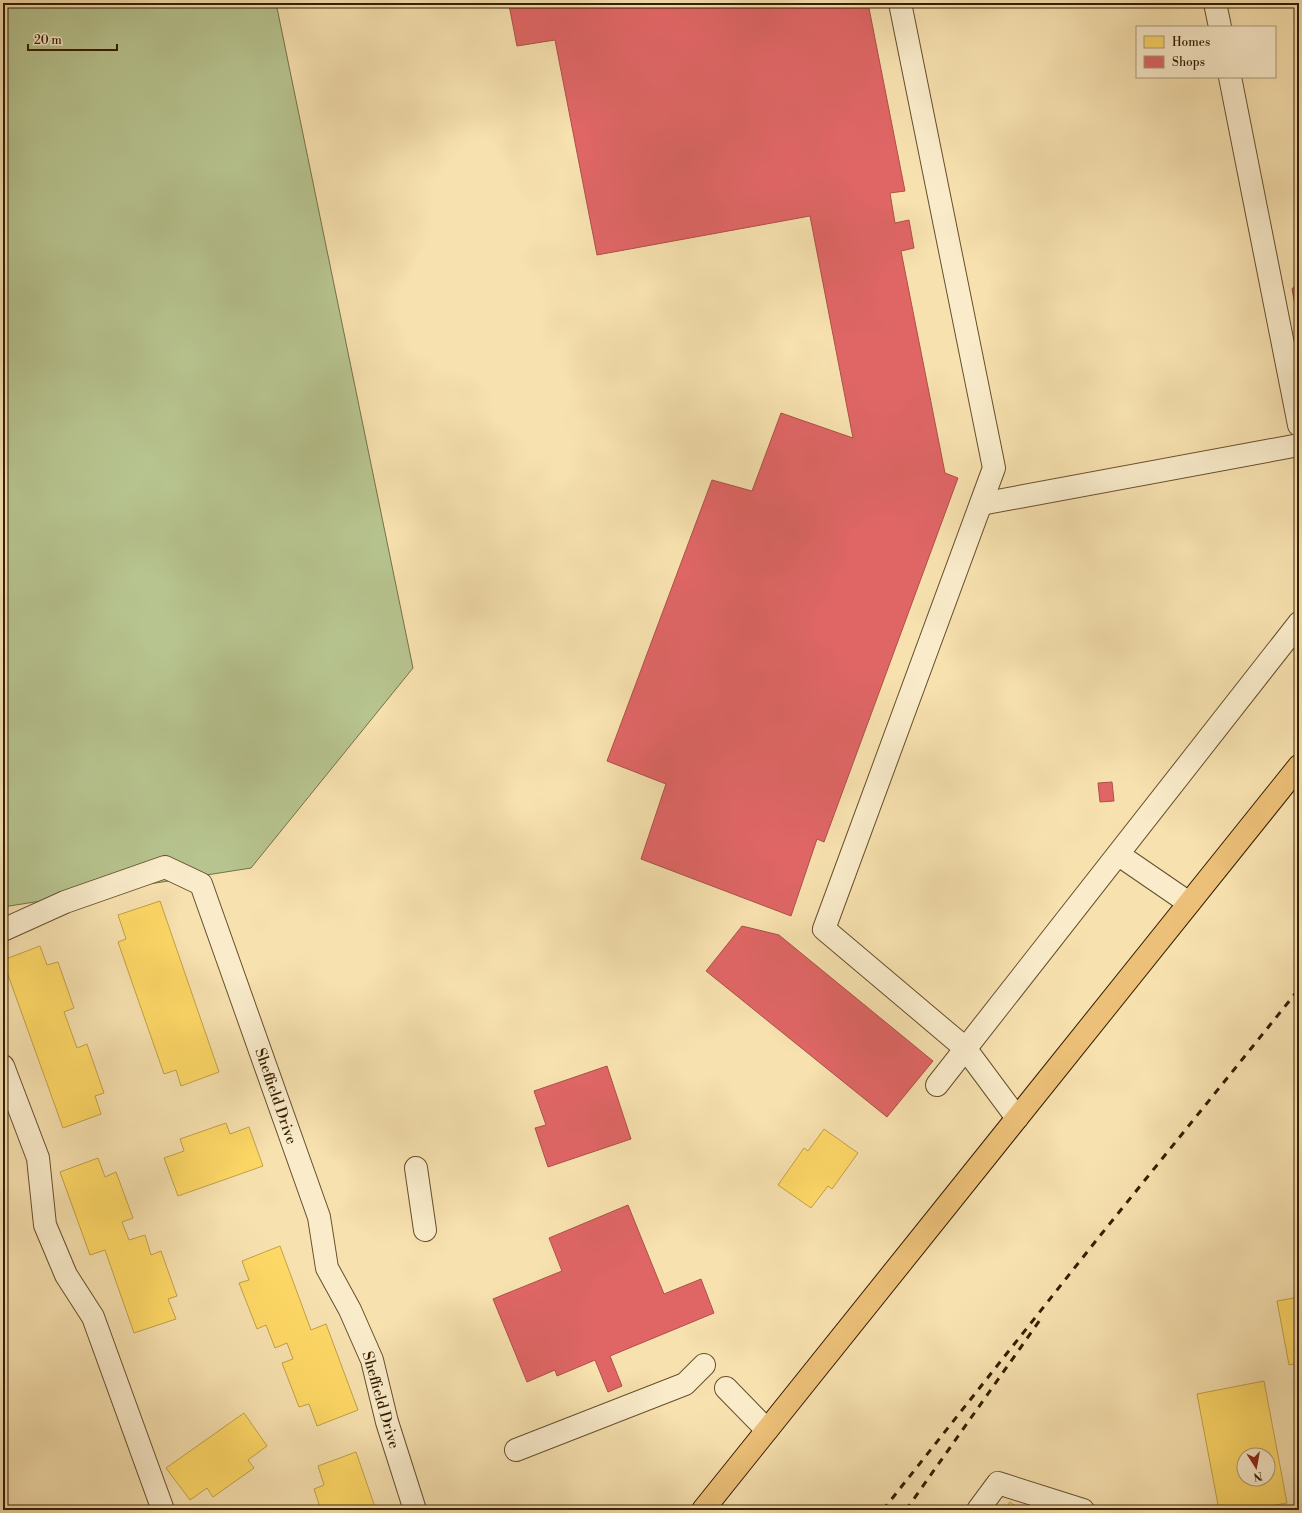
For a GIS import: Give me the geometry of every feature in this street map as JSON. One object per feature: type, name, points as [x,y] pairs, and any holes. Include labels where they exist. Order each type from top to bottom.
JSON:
[{"type":"main road","points":[[703,1510],[1299,766]]},
{"type":"street","points":[[900,3],[994,468],[824,929],[965,1048],[1017,1118]]},
{"type":"street","points":[[1215,3],[1220,26]]},
{"type":"street","points":[[1230,78],[1299,425]]},
{"type":"street","points":[[981,504],[1299,444]]},
{"type":"street","points":[[937,1085],[1299,623]]},
{"type":"street","points":[[1118,855],[1189,903]]},
{"type":"street","name":"Sheffield Drive","points":[[3,930],[65,902],[165,867],[201,884],[319,1217],[328,1268],[350,1310],[372,1360],[387,1422],[415,1510]]},
{"type":"street","points":[[3,1066],[38,1158],[45,1225],[66,1275],[93,1317],[163,1510]]},
{"type":"street","points":[[416,1168],[425,1230]]},
{"type":"street","points":[[516,1450],[685,1384],[704,1365]]},
{"type":"street","points":[[726,1388],[767,1430]]},
{"type":"street","points":[[978,1510],[998,1483],[1083,1510]]},
{"type":"green space","points":[[3,3],[276,3],[413,668],[251,868],[3,907]]},
{"type":"building: Homes","points":[[160,901],[219,1072],[181,1086],[176,1070],[164,1074],[118,942],[126,939],[118,915]]},
{"type":"building: Homes","points":[[40,946],[47,965],[58,962],[74,1008],[64,1012],[77,1048],[87,1044],[104,1093],[95,1096],[101,1114],[63,1128],[3,961]]},
{"type":"building: Homes","points":[[226,1123],[230,1134],[249,1127],[263,1166],[178,1196],[164,1158],[184,1151],[180,1139]]},
{"type":"building: Homes","points":[[824,1129],[858,1153],[832,1189],[828,1186],[811,1208],[778,1185],[804,1148],[808,1151]]},
{"type":"building: Homes","points":[[98,1158],[105,1177],[116,1172],[133,1218],[122,1222],[129,1240],[145,1235],[151,1255],[161,1251],[177,1296],[168,1299],[176,1319],[134,1333],[105,1250],[90,1255],[60,1172]]},
{"type":"building: Homes","points":[[280,1246],[311,1330],[326,1324],[358,1410],[317,1426],[309,1404],[299,1407],[282,1363],[293,1359],[287,1343],[275,1348],[266,1325],[257,1329],[239,1283],[249,1280],[242,1261]]},
{"type":"building: Homes","points":[[1299,1297],[1299,1363],[1289,1365],[1277,1301]]},
{"type":"building: Homes","points":[[1264,1381],[1287,1503],[1247,1510],[1219,1510],[1197,1394]]},
{"type":"building: Homes","points":[[244,1413],[267,1446],[248,1460],[254,1468],[213,1497],[207,1488],[190,1500],[166,1468]]},
{"type":"building: Homes","points":[[356,1452],[376,1510],[321,1510],[314,1489],[324,1485],[318,1466]]},
{"type":"building: Homes","points":[[1010,1502],[1020,1510],[1004,1510]]},
{"type":"building: Shops","points":[[519,3],[868,3],[905,191],[890,193],[895,223],[909,220],[914,248],[901,251],[945,473],[958,478],[824,842],[817,839],[791,916],[641,859],[666,784],[607,761],[712,480],[752,491],[781,413],[853,438],[810,216],[597,255],[555,40],[517,46],[509,5]]},
{"type":"building: Shops","points":[[1299,281],[1299,327],[1292,289]]},
{"type":"building: Shops","points":[[1112,782],[1114,801],[1100,802],[1098,783]]},
{"type":"building: Shops","points":[[742,926],[779,935],[933,1061],[887,1117],[706,971]]},
{"type":"building: Shops","points":[[607,1066],[631,1139],[548,1167],[535,1128],[546,1125],[534,1091]]},
{"type":"building: Shops","points":[[628,1205],[664,1294],[701,1279],[714,1313],[610,1356],[622,1386],[608,1392],[595,1360],[557,1376],[555,1370],[527,1382],[493,1299],[562,1271],[549,1238]]},
{"type":"railway","points":[[883,1510],[1095,1242],[1299,989]]},
{"type":"railway","points":[[906,1510],[1040,1320]]}]
